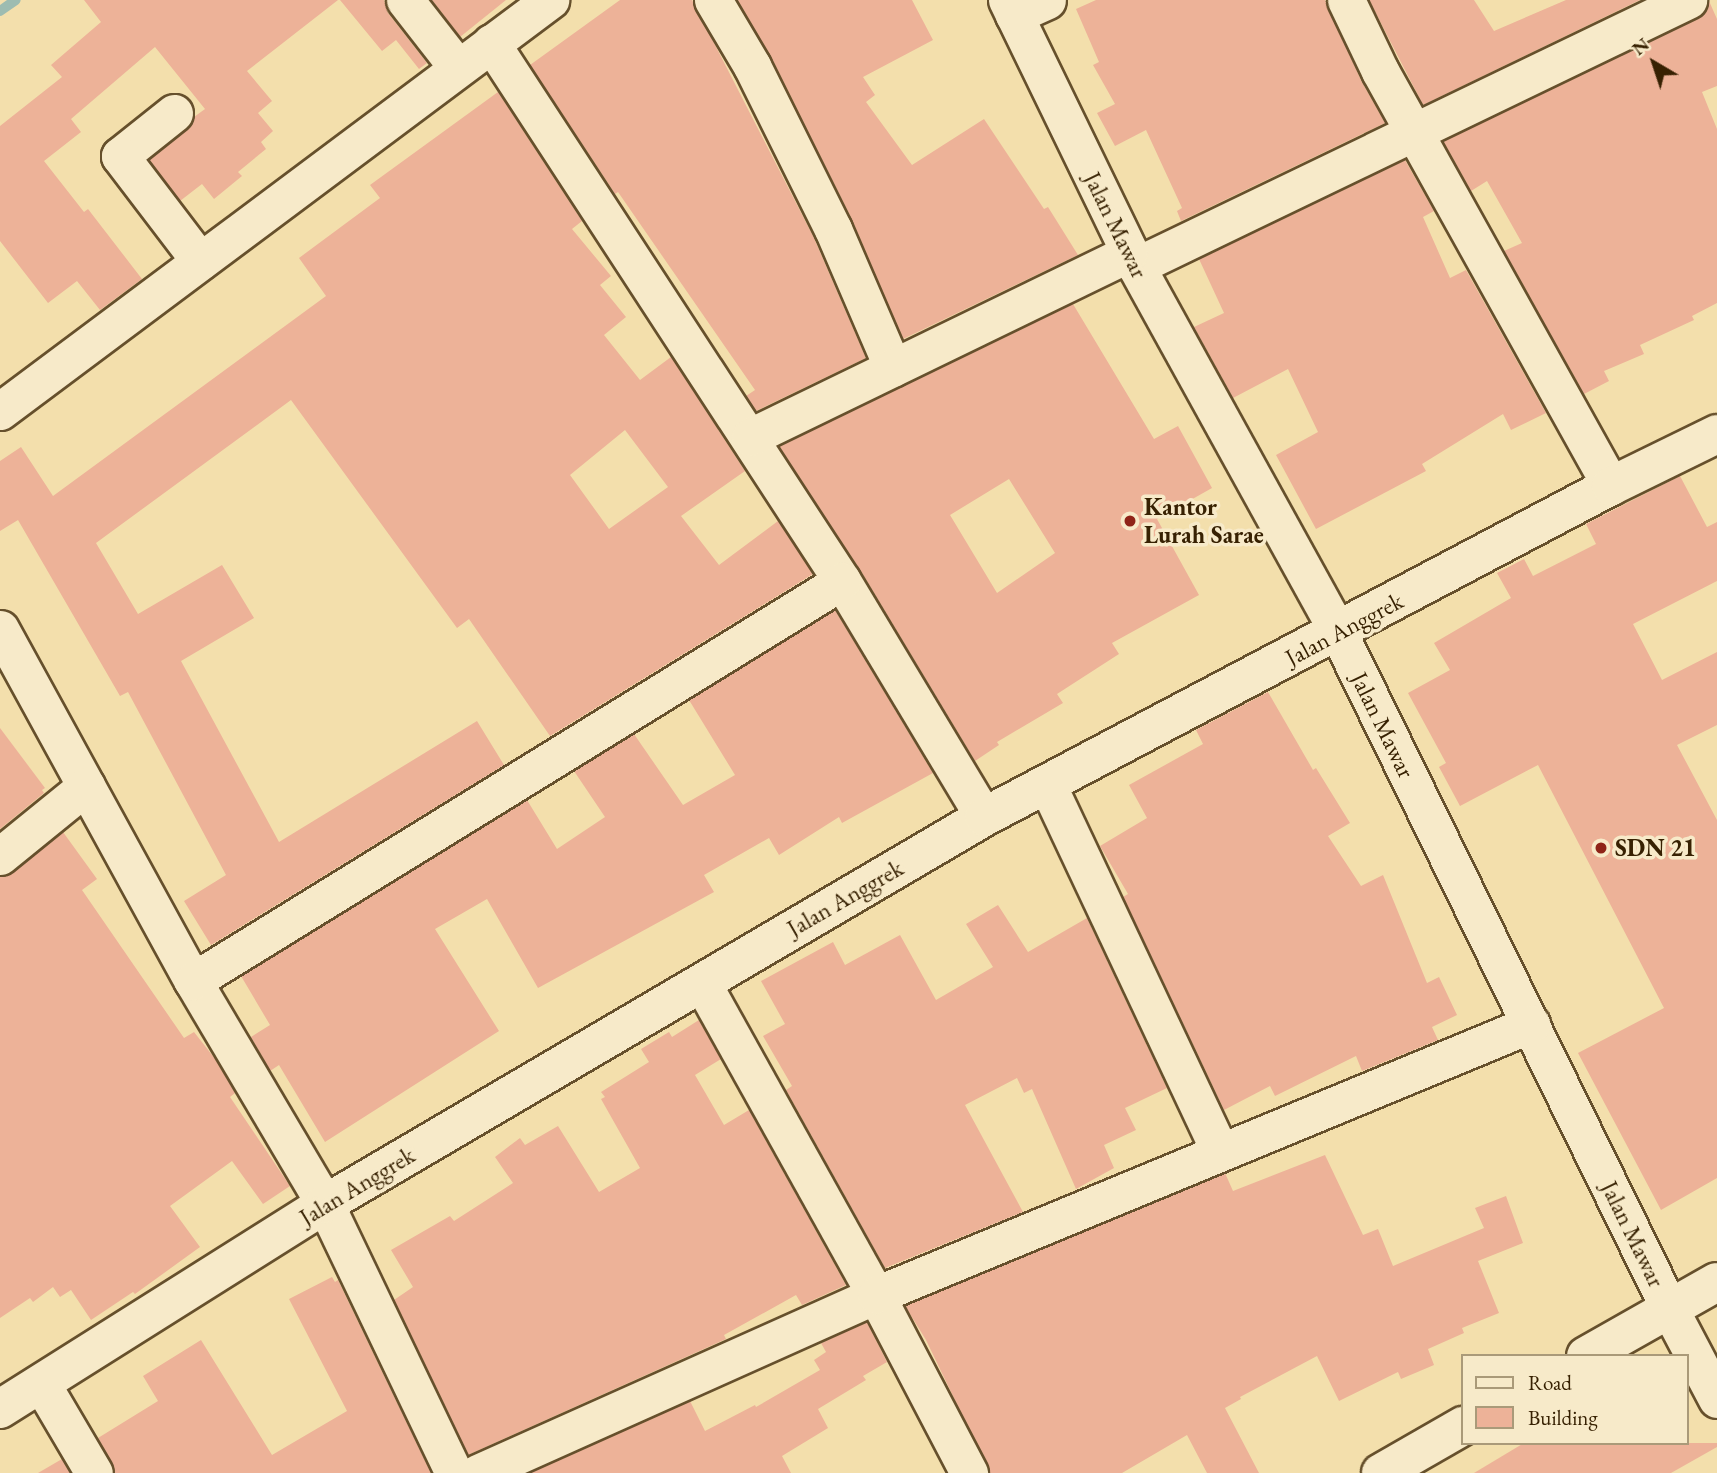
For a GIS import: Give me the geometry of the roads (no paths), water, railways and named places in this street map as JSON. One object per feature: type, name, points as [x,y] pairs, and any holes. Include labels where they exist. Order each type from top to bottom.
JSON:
[{"type":"street","points":[[405,0],[458,68]]},
{"type":"street","points":[[0,411],[550,0]]},
{"type":"street","points":[[713,0],[752,66],[833,229],[892,368]]},
{"type":"street","points":[[1010,7],[1047,0]]},
{"type":"street","points":[[1346,0],[1414,130],[1611,486]]},
{"type":"street","points":[[750,437],[892,368],[1414,130],[1688,0]]},
{"type":"street","name":"Jalan Mawar","points":[[1010,7],[1132,259],[1338,632],[1669,1308],[1717,1399]]},
{"type":"street","points":[[491,43],[842,580],[984,817]]},
{"type":"street","points":[[174,113],[120,156],[200,261]]},
{"type":"street","name":"Jalan Anggrek","points":[[0,1409],[325,1204],[984,817],[1611,486],[1717,434]]},
{"type":"street","points":[[193,981],[842,580]]},
{"type":"street","points":[[0,628],[193,981],[325,1204],[454,1473]]},
{"type":"street","points":[[1047,784],[1220,1151]]},
{"type":"street","points":[[0,856],[86,786]]},
{"type":"street","points":[[702,982],[876,1295],[969,1473]]},
{"type":"street","points":[[478,1473],[876,1295],[1531,1024]]},
{"type":"street","points":[[1589,1354],[1717,1282]]},
{"type":"street","points":[[41,1383],[94,1473]]},
{"type":"street","points":[[1381,1473],[1462,1427]]},
{"type":"waterway","points":[[0,11],[16,0]]},
{"type":"place","name":"Kantor Lurah Sarae","points":[[1130,521]]},
{"type":"place","name":"SDN 21","points":[[1601,848]]}]
